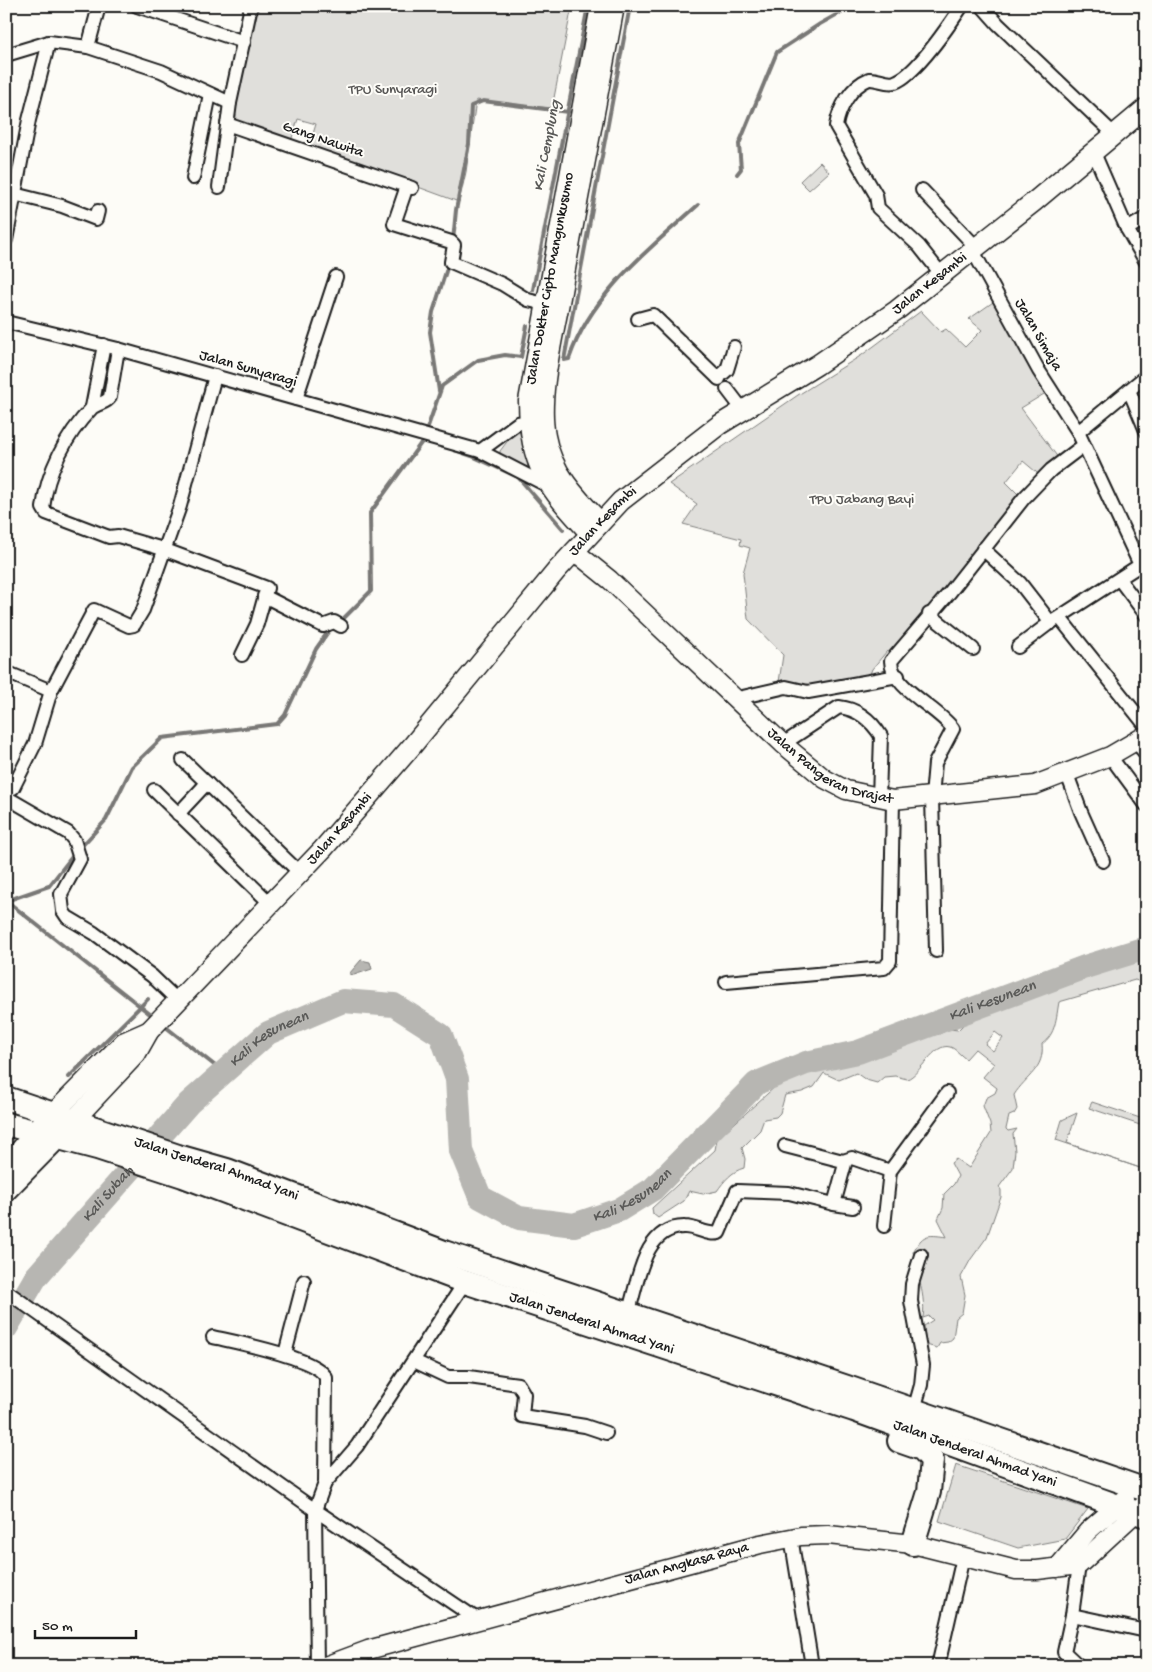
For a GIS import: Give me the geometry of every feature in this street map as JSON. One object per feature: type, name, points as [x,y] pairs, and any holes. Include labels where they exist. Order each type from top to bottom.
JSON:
[{"type":"highway","points":[[6,1098],[64,1117],[104,1140]]},
{"type":"highway","name":"Jalan Kesambi","points":[[47,1134],[64,1117]]},
{"type":"highway","name":"Jalan Jenderal Ahmad Yani","points":[[6,1124],[47,1134],[104,1140],[444,1252],[914,1410],[1138,1502]]},
{"type":"highway","points":[[6,1170],[47,1134]]},
{"type":"highway","points":[[6,1189],[47,1134]]},
{"type":"highway","name":"Jalan Jenderal Ahmad Yani","points":[[224,1180],[465,1282],[928,1436],[1138,1502]]},
{"type":"highway","points":[[795,1391],[808,1404],[823,1413],[922,1449],[929,1455],[932,1471],[929,1492],[913,1544]]},
{"type":"main road","name":"Jalan Kesambi","points":[[64,1117],[136,1054],[149,1030],[300,873],[390,771],[574,551],[595,527],[626,497],[686,449],[868,331],[975,250],[1146,108]]},
{"type":"street","points":[[88,46],[99,6]]},
{"type":"street","points":[[137,6],[244,42]]},
{"type":"street","points":[[219,187],[230,103],[251,6]]},
{"type":"street","name":"Jalan Dokter Cipto Mangunkusumo","points":[[595,527],[558,485],[558,471],[528,401],[544,304],[600,6]]},
{"type":"street","name":"Jalan Dokter Cipto Mangunkusumo","points":[[536,420],[555,330],[615,6]]},
{"type":"street","points":[[942,275],[918,246],[878,208],[876,195],[836,126],[840,112],[852,90],[869,79],[891,82],[900,79],[929,53],[962,6]]},
{"type":"street","points":[[982,6],[1053,78],[1115,134]]},
{"type":"street","points":[[6,240],[11,194],[49,42]]},
{"type":"street","points":[[6,55],[49,42],[88,46],[161,71],[230,103]]},
{"type":"street","points":[[193,178],[210,94]]},
{"type":"street","name":"Gang Nawita","points":[[227,124],[410,187],[394,224],[451,242],[454,244],[451,262],[502,284],[528,300],[544,304]]},
{"type":"street","points":[[1094,153],[1128,229],[1146,262]]},
{"type":"street","name":"Jalan Simaja","points":[[922,190],[975,250],[1039,370],[1078,432],[1143,563]]},
{"type":"street","points":[[11,194],[62,206],[96,219],[98,210]]},
{"type":"street","points":[[1128,229],[1146,218]]},
{"type":"street","points":[[296,399],[336,277]]},
{"type":"street","points":[[638,319],[653,315],[722,382],[744,410]]},
{"type":"street","name":"Jalan Sunyaragi","points":[[6,322],[102,356],[118,349],[480,451],[558,485]]},
{"type":"street","points":[[722,382],[734,347]]},
{"type":"street","points":[[92,406],[108,400],[110,397],[118,349]]},
{"type":"street","points":[[102,356],[92,406],[60,451],[43,508],[46,513],[110,537],[118,536],[164,550],[265,587],[267,591],[257,624],[242,656]]},
{"type":"street","points":[[175,1004],[152,976],[94,933],[67,917],[63,911],[61,894],[63,886],[78,864],[79,854],[74,840],[68,833],[10,792],[35,744],[52,691],[94,610],[128,626],[134,625],[143,610],[180,506],[215,376]]},
{"type":"street","points":[[1078,432],[1146,376]]},
{"type":"street","points":[[1129,390],[1146,431]]},
{"type":"street","points":[[480,451],[518,423],[536,420]]},
{"type":"street","points":[[936,951],[932,797],[935,763],[953,729],[907,689],[891,666],[891,661],[929,614],[950,592],[1024,498],[1051,470],[1084,445]]},
{"type":"street","points":[[983,549],[1020,583],[1055,621],[1146,726]]},
{"type":"street","name":"Jalan Pangeran Drajat","points":[[574,551],[610,580],[783,744],[825,779],[846,790],[886,799],[932,797],[1035,784],[1142,744]]},
{"type":"street","points":[[1018,647],[1143,563]]},
{"type":"street","points":[[1119,579],[1146,615]]},
{"type":"street","points":[[264,596],[323,626],[338,624]]},
{"type":"street","points":[[929,614],[973,649]]},
{"type":"street","points":[[6,672],[52,691]]},
{"type":"street","points":[[734,699],[786,687],[808,692],[898,676]]},
{"type":"street","points":[[726,982],[874,969],[888,965],[890,961],[886,799],[881,736],[864,716],[850,708],[839,707],[783,744]]},
{"type":"street","points":[[1110,756],[1146,805]]},
{"type":"street","points":[[183,760],[300,873]]},
{"type":"street","points":[[1066,774],[1080,812],[1103,861]]},
{"type":"street","points":[[178,814],[207,783]]},
{"type":"street","points":[[154,790],[271,904]]},
{"type":"street","points":[[884,1226],[890,1171],[947,1092]]},
{"type":"street","points":[[785,1146],[843,1161],[852,1158],[890,1171]]},
{"type":"street","points":[[834,1204],[845,1168],[843,1161]]},
{"type":"street","points":[[628,1314],[641,1269],[653,1241],[662,1233],[672,1228],[687,1226],[714,1234],[719,1233],[737,1191],[789,1194],[853,1207]]},
{"type":"street","points":[[914,1410],[922,1385],[923,1365],[911,1301],[912,1284],[922,1255]]},
{"type":"street","points":[[285,1354],[304,1281]]},
{"type":"street","points":[[325,1483],[357,1446],[465,1282]]},
{"type":"street","points":[[6,1291],[316,1510],[478,1620]]},
{"type":"street","points":[[213,1337],[285,1354],[322,1371],[326,1378],[325,1483],[316,1510],[317,1666]]},
{"type":"street","points":[[414,1361],[448,1377],[469,1377],[518,1384],[524,1394],[522,1416],[584,1426],[606,1433]]},
{"type":"street","points":[[1061,1666],[1072,1615],[1079,1565],[1138,1502]]},
{"type":"street","points":[[1056,1568],[1088,1531],[1138,1502]]},
{"type":"street","name":"Jalan Angkasa Raya","points":[[325,1666],[368,1650],[791,1537],[819,1535],[913,1544],[1016,1570],[1037,1570],[1079,1565]]},
{"type":"street","points":[[791,1537],[812,1666]]},
{"type":"street","points":[[938,1666],[963,1557]]},
{"type":"street","points":[[1072,1615],[1146,1631]]},
{"type":"street","points":[[1064,1652],[1078,1666]]},
{"type":"green space","name":"TPU Sunyaragi","points":[[256,6],[572,6],[552,108],[476,100],[466,172],[459,202],[309,147],[316,124],[298,119],[291,141],[232,122]]},
{"type":"green space","points":[[820,162],[829,172],[809,190],[800,181]]},
{"type":"green space","name":"TPU Jabang Bayi","points":[[996,300],[1049,391],[1021,408],[1059,459],[1042,477],[1023,461],[1006,482],[1021,497],[891,656],[887,651],[872,669],[868,679],[806,689],[779,682],[783,655],[748,619],[743,573],[750,548],[740,545],[741,539],[683,524],[697,504],[669,484],[798,395],[862,355],[921,311],[941,332],[946,329],[965,347],[982,330],[969,319]]},
{"type":"green space","points":[[519,430],[529,462],[527,467],[500,455],[500,451],[515,431]]},
{"type":"green space","points":[[1146,954],[1146,984],[1135,980],[1059,1002],[1053,1031],[1042,1044],[1041,1060],[1034,1072],[1014,1095],[1017,1109],[1014,1114],[1009,1116],[1006,1129],[1008,1131],[1017,1129],[1013,1134],[1015,1151],[1013,1168],[999,1187],[1001,1197],[987,1237],[961,1277],[965,1295],[962,1313],[956,1318],[953,1338],[948,1342],[940,1343],[937,1348],[926,1345],[924,1326],[933,1320],[929,1316],[923,1318],[919,1278],[923,1271],[913,1252],[926,1237],[947,1237],[938,1219],[943,1208],[944,1194],[954,1184],[958,1176],[951,1163],[956,1159],[969,1168],[991,1133],[990,1124],[983,1106],[986,1098],[995,1093],[997,1088],[983,1077],[994,1064],[975,1049],[966,1059],[950,1047],[938,1049],[917,1072],[907,1079],[895,1076],[884,1077],[877,1083],[866,1080],[856,1073],[839,1080],[824,1073],[814,1087],[802,1092],[785,1095],[780,1113],[776,1117],[764,1119],[760,1130],[742,1148],[745,1159],[744,1168],[732,1174],[717,1191],[703,1194],[689,1191],[684,1201],[658,1218],[653,1214],[652,1208],[715,1150],[717,1139],[777,1085],[796,1077],[811,1067],[927,1035],[939,1034],[950,1029],[958,1030],[975,1013],[994,1010],[1049,992],[1058,988],[1064,982]],"holes":[[[995,1032],[1003,1038],[993,1051],[985,1044]]]},
{"type":"green space","points":[[1092,1102],[1146,1120],[1146,1127],[1089,1108]]},
{"type":"green space","points":[[1077,1113],[1067,1143],[1146,1170],[1056,1140],[1062,1120]]},
{"type":"green space","points":[[956,1465],[1088,1509],[1065,1539],[1018,1548],[939,1521]]},
{"type":"shaded area","points":[[361,960],[370,962],[372,969],[354,975],[349,974]]},
{"type":"waterway","name":"Kali Cemplung","points":[[533,290],[588,6]]},
{"type":"waterway","points":[[564,360],[630,6]]},
{"type":"waterway","points":[[737,174],[741,169],[739,144],[777,52],[852,6]]},
{"type":"waterway","points":[[453,241],[456,210],[469,144],[471,106],[483,101],[568,112]]},
{"type":"waterway","points":[[564,360],[569,359],[579,336],[592,314],[623,274],[698,205]]},
{"type":"waterway","points":[[439,391],[430,332],[433,312],[448,265]]},
{"type":"waterway","points":[[426,432],[442,386],[478,360],[505,355],[521,357],[527,326]]},
{"type":"waterway","points":[[340,622],[371,591],[370,513],[424,439]]},
{"type":"waterway","points":[[452,449],[518,477],[563,529]]},
{"type":"waterway","points":[[80,848],[106,820],[132,767],[162,738],[277,724],[285,715],[316,649],[330,629]]},
{"type":"waterway","points":[[6,901],[49,886],[75,853]]},
{"type":"waterway","points":[[8,902],[155,1018]]},
{"type":"waterway","name":"Kali Kesunean","points":[[6,1328],[36,1277],[189,1103],[268,1033],[343,1001],[394,1005],[441,1035],[457,1079],[461,1151],[480,1197],[519,1218],[574,1225],[619,1210],[653,1189],[757,1083],[806,1063],[858,1052],[1085,967],[1146,948]]},
{"type":"waterway","points":[[69,1077],[148,999]]},
{"type":"waterway","points":[[162,1024],[223,1072]]},
{"type":"water label","name":"Kali Subah","points":[[108,1194]]}]
